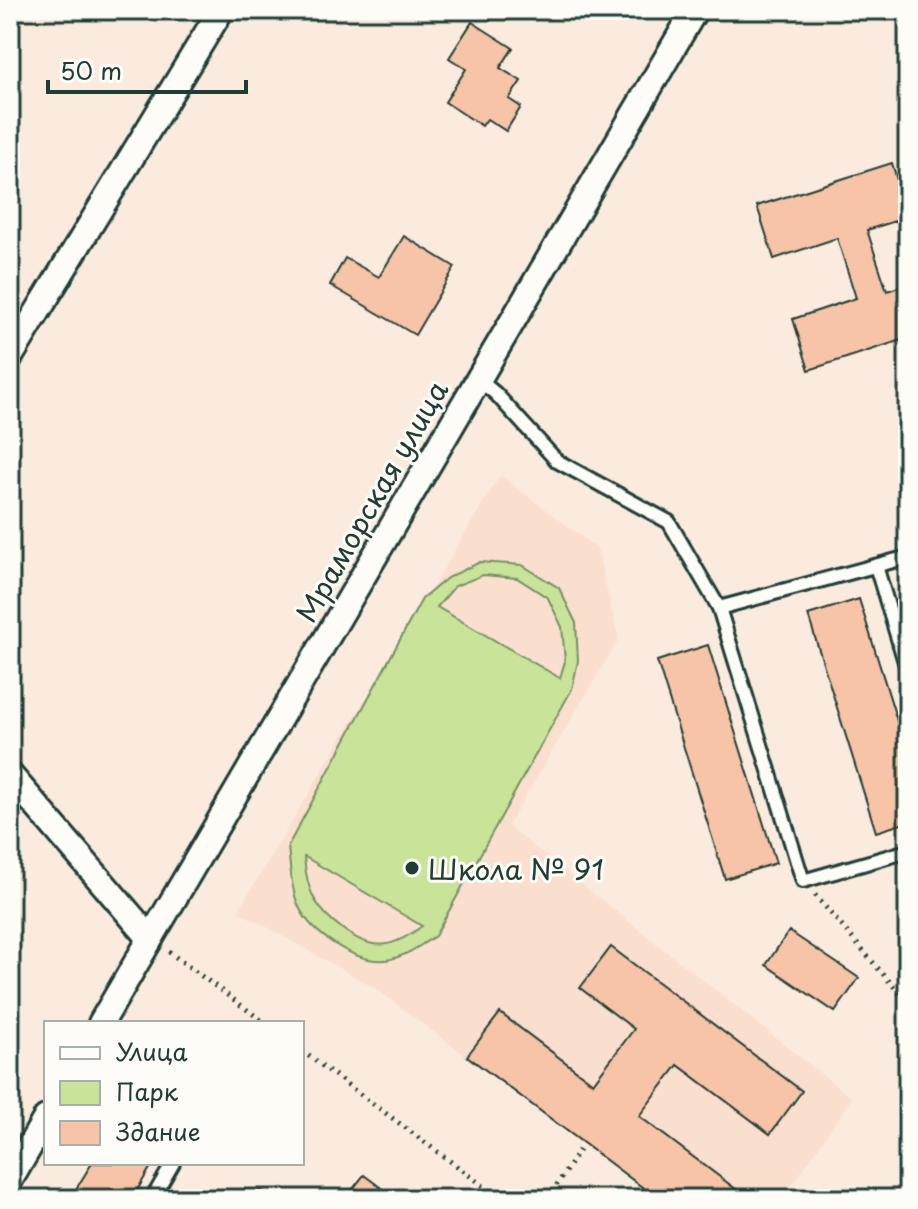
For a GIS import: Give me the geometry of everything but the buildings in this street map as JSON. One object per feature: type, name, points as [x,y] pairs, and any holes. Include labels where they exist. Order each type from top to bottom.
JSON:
[{"type":"street","points":[[10,357],[221,10]]},
{"type":"street","name":"Мраморская улица","points":[[102,1021],[695,10]]},
{"type":"street","points":[[10,775],[149,937]]},
{"type":"street","points":[[14,1164],[44,1121]]},
{"type":"lane","points":[[904,10],[908,16]]},
{"type":"lane","points":[[478,379],[496,394],[557,461],[669,522],[719,608],[803,881],[908,851]]},
{"type":"lane","points":[[719,608],[908,557]]},
{"type":"lane","points":[[876,566],[908,672]]},
{"type":"lane","points":[[152,1199],[172,1165]]},
{"type":"path","points":[[803,881],[908,1003]]},
{"type":"path","points":[[149,937],[262,1021]]},
{"type":"path","points":[[304,1052],[501,1199]]},
{"type":"path","points":[[548,1199],[579,1150]]},
{"type":"shaded area","name":"Школа № 91","points":[[500,475],[597,548],[619,639],[508,826],[852,1098],[783,1199],[658,1199],[376,989],[238,911]]},
{"type":"green space","points":[[480,562],[522,565],[559,588],[576,623],[578,661],[572,689],[435,936],[398,957],[373,960],[335,944],[305,917],[294,893],[288,846],[422,599],[447,578]],"holes":[[[483,575],[517,578],[548,598],[562,627],[565,661],[560,678],[437,607],[455,586]],[[305,857],[422,926],[392,943],[374,944],[355,937],[319,907],[310,890]]]},
{"type":"place","name":"Школа № 91","points":[[412,868]]}]
